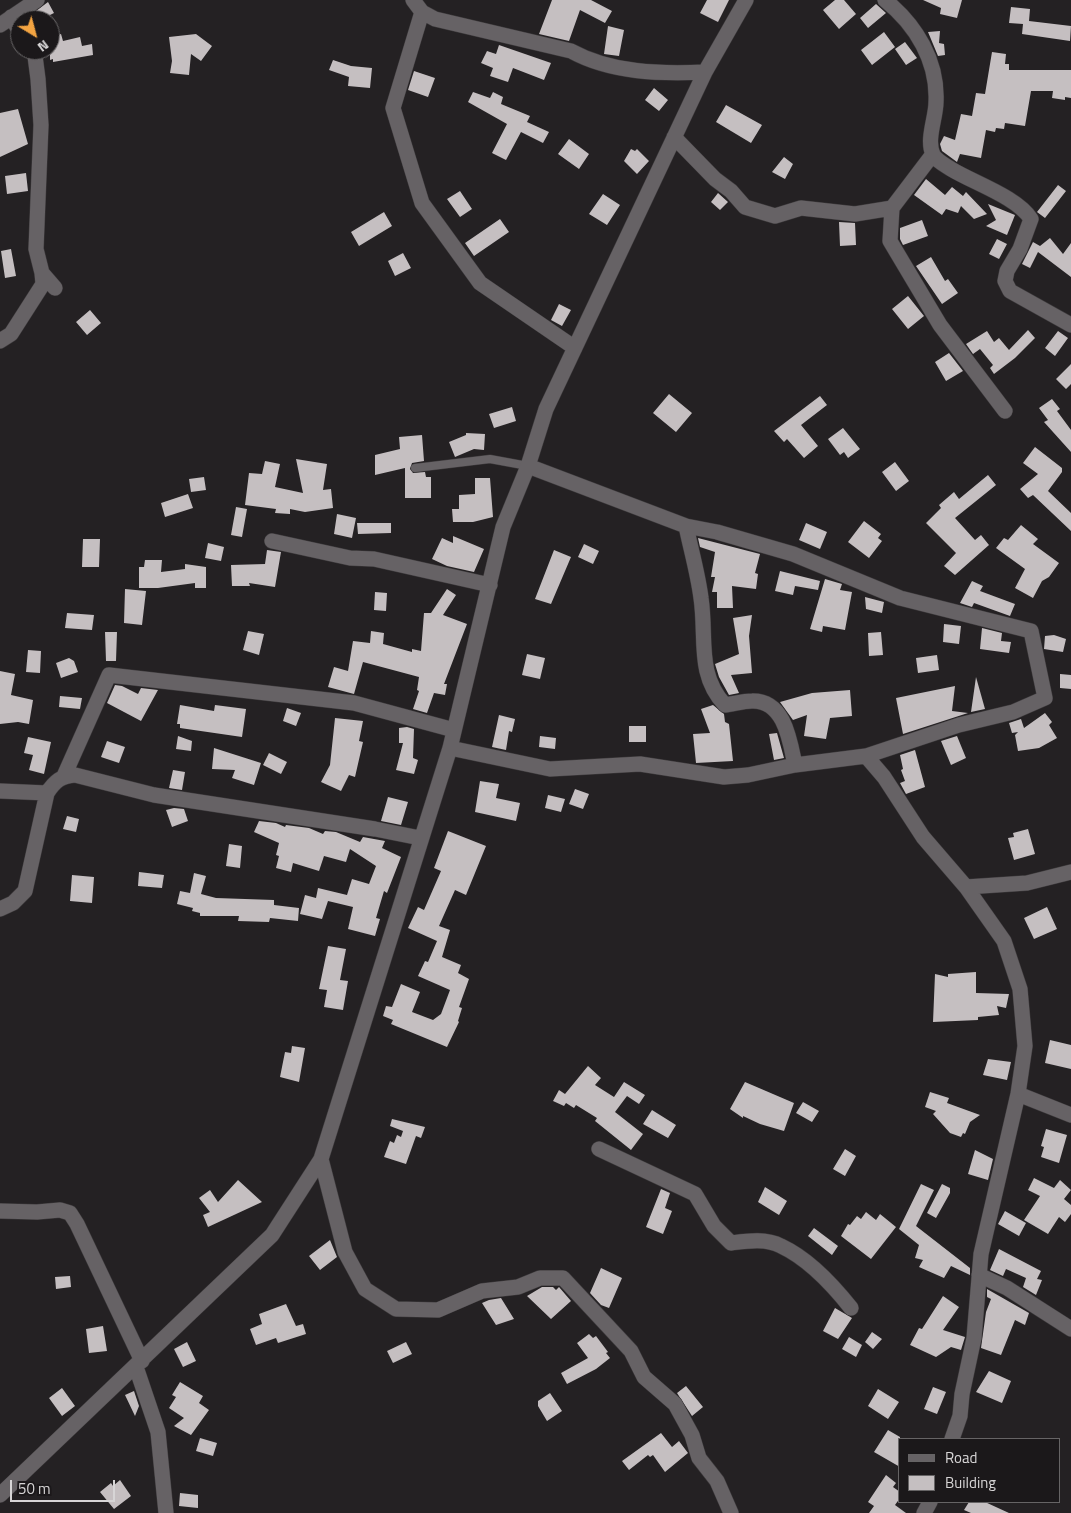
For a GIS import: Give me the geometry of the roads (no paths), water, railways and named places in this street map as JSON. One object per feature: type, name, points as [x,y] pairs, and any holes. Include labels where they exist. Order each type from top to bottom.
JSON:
[{"type":"street","points":[[6,21],[37,0]]},
{"type":"street","points":[[0,1495],[272,1235],[321,1159],[420,838],[450,748],[503,527],[528,466],[546,409],[705,72],[746,0]]},
{"type":"street","points":[[885,0],[916,31],[924,44],[933,72],[936,101],[931,140],[933,154],[940,162],[1024,208],[1031,219],[1020,249],[1007,272],[1005,281],[1010,290],[1071,325]]},
{"type":"street","points":[[575,348],[480,283],[422,203],[393,108],[417,6],[435,19],[571,51],[585,59],[633,71],[705,72]]},
{"type":"street","points":[[0,341],[10,334],[43,284],[36,249],[41,126],[36,60]]},
{"type":"street","points":[[674,137],[715,179],[745,206],[753,209],[775,216],[801,208],[855,214],[892,208]]},
{"type":"street","points":[[933,154],[892,208],[890,241],[940,325],[1005,411]]},
{"type":"street","points":[[42,273],[55,288]]},
{"type":"street","points":[[450,748],[550,769],[640,764],[724,777],[748,775],[795,765],[866,756],[958,725],[1013,712],[1045,698],[1031,631],[900,598],[793,554],[716,532],[686,526],[528,466]]},
{"type":"street","points":[[686,526],[699,584],[705,642],[704,661],[713,692],[725,705],[754,701],[770,707],[780,716],[790,734],[795,765]]},
{"type":"street","points":[[272,541],[350,558],[374,559],[490,584]]},
{"type":"street","points":[[64,776],[109,675],[354,703],[454,730]]},
{"type":"street","points":[[866,756],[884,778],[923,837],[966,887],[1004,941],[1020,989],[1025,1046],[1018,1094],[981,1254],[974,1338],[962,1394],[960,1416],[952,1438]]},
{"type":"street","points":[[0,909],[13,903],[24,891],[48,793],[53,783],[64,776],[75,775],[154,794],[375,829],[420,838]]},
{"type":"street","points":[[0,791],[48,793]]},
{"type":"street","points":[[966,887],[1027,884],[1071,872]]},
{"type":"street","points":[[1018,1094],[1071,1115]]},
{"type":"street","points":[[599,1149],[695,1194],[714,1226],[731,1243],[753,1240],[780,1245],[832,1284],[851,1308]]},
{"type":"street","points":[[321,1159],[345,1252],[365,1289],[396,1309],[438,1310],[482,1291],[518,1287],[540,1278],[563,1278],[631,1351],[644,1377],[674,1404],[692,1435],[699,1458],[717,1481],[732,1513]]},
{"type":"street","points":[[0,1211],[37,1212],[60,1210],[70,1213],[77,1224],[139,1364],[158,1432],[166,1513]]},
{"type":"street","points":[[979,1275],[1006,1288],[1071,1329]]},
{"type":"lane","points":[[415,468],[490,459],[528,466]]}]
